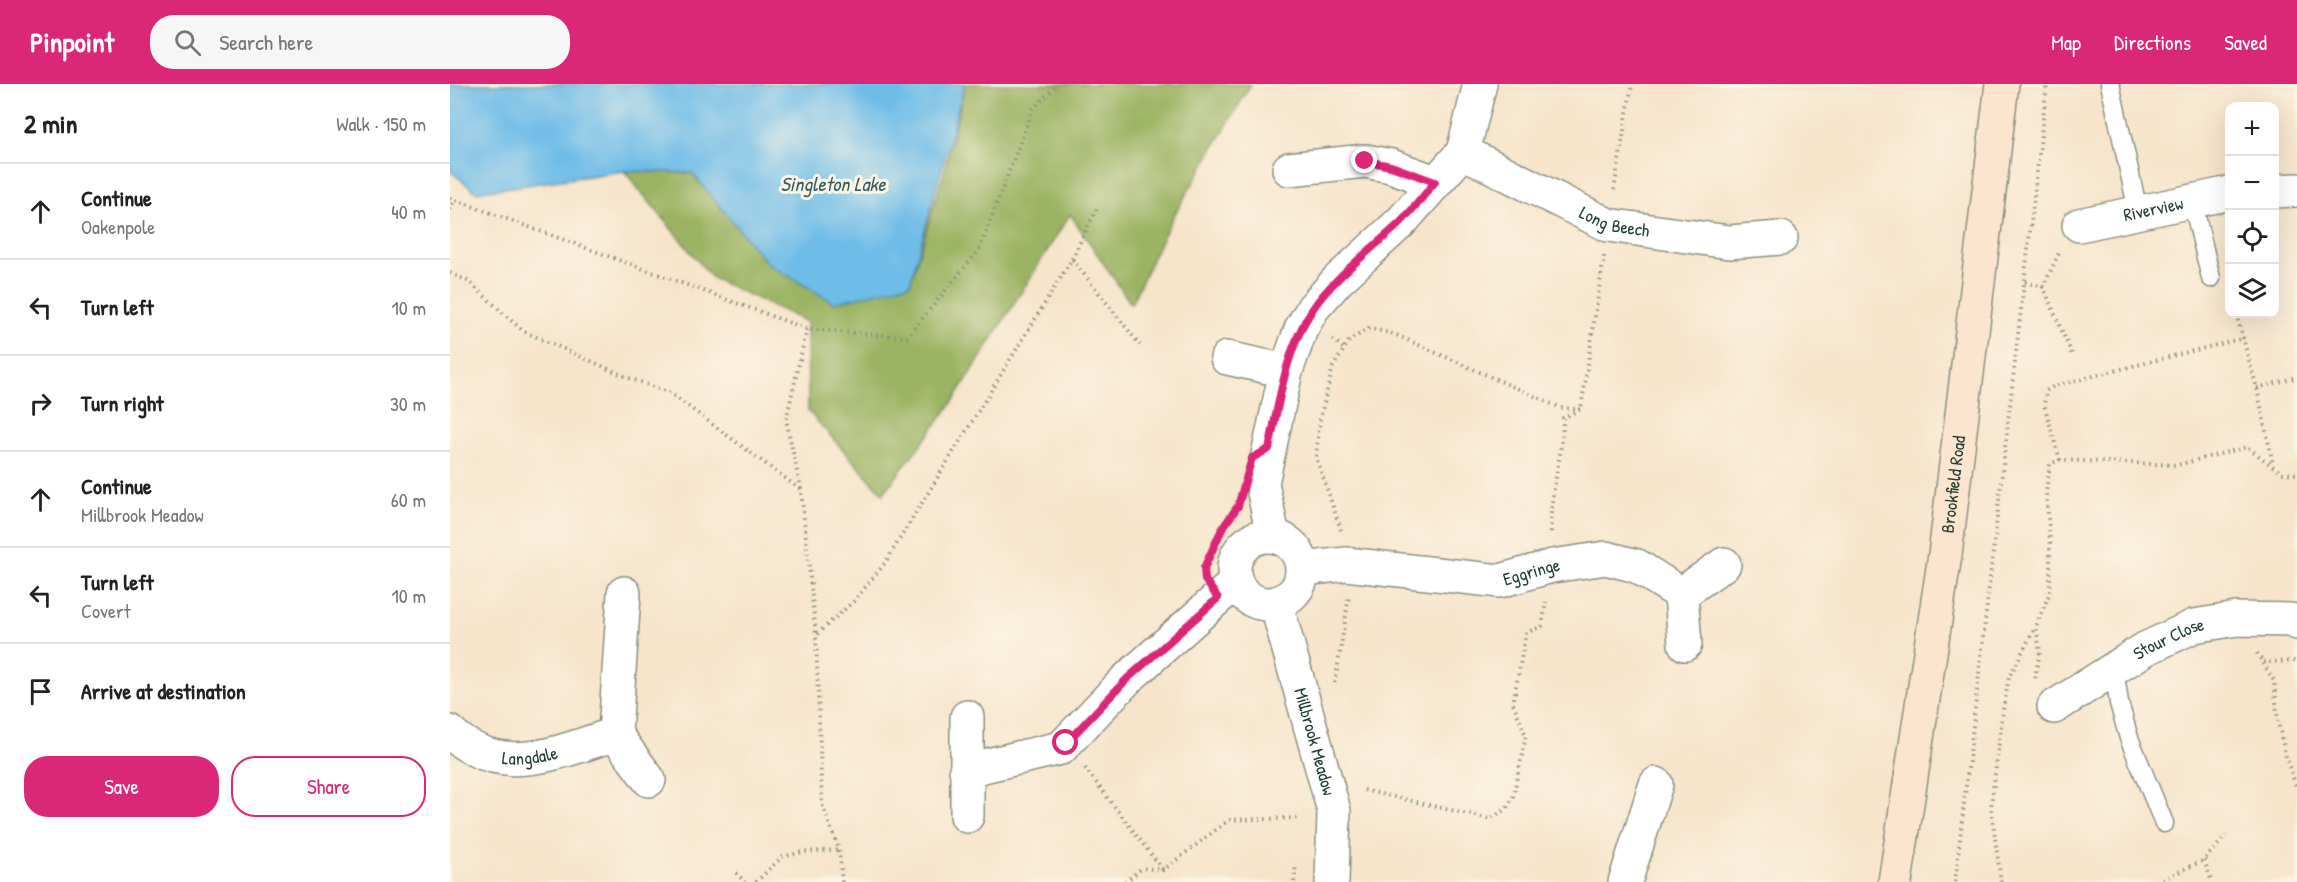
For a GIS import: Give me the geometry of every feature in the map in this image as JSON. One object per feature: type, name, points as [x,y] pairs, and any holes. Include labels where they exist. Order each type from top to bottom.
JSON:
[{"type":"main road","name":"Brookfield Road","points":[[1895,882],[1945,555],[2002,84]]},
{"type":"street","points":[[1273,536],[1262,483],[1286,371],[1301,329],[1313,308],[1338,280],[1401,222],[1463,152],[1480,84]]},
{"type":"street","name":"Long Beech","points":[[1463,152],[1608,225],[1729,242],[1781,238]]},
{"type":"street","points":[[1289,169],[1365,161],[1391,166],[1435,182]]},
{"type":"street","points":[[2279,191],[2297,190]]},
{"type":"street","name":"Riverview","points":[[2079,225],[2225,194]]},
{"type":"street","points":[[1227,358],[1286,371]]},
{"type":"street","points":[[966,770],[1061,748],[1127,679],[1227,590],[1242,548],[1250,541],[1261,536],[1273,536],[1292,544],[1302,560],[1301,580],[1296,591],[1287,599],[1266,604],[1227,590]]},
{"type":"street","name":"Eggringe","points":[[1303,569],[1346,564],[1500,581],[1552,566],[1606,558],[1637,566],[1681,594]]},
{"type":"street","points":[[1685,644],[1681,594],[1724,564]]},
{"type":"street","points":[[624,593],[615,734],[649,780]]},
{"type":"street","name":"Millbrook Meadow","points":[[1276,603],[1325,786],[1334,811],[1332,882]]},
{"type":"street","name":"Stour Close","points":[[2054,707],[2145,649],[2194,626],[2237,619],[2291,620],[2297,623]]},
{"type":"street","points":[[967,717],[967,816]]},
{"type":"street","name":"Langdale","points":[[450,732],[461,743],[479,753],[507,759],[538,759],[615,734]]},
{"type":"street","points":[[1625,882],[1656,784]]},
{"type":"lane","points":[[2110,84],[2138,211]]},
{"type":"lane","points":[[2192,200],[2211,278]]},
{"type":"lane","points":[[2114,668],[2119,703],[2129,738],[2164,823]]},
{"type":"path","points":[[450,210],[452,199],[807,329],[907,337],[979,250],[1033,108],[1058,84]]},
{"type":"path","points":[[1581,409],[1608,225],[1632,84]]},
{"type":"path","points":[[1955,882],[2047,84]]},
{"type":"path","points":[[816,635],[854,602],[885,563],[1072,259],[1098,206]]},
{"type":"path","points":[[2073,357],[2043,285],[2066,236],[2079,225]]},
{"type":"path","points":[[1072,259],[1140,345]]},
{"type":"path","points":[[450,273],[468,281],[523,330],[627,377],[670,393],[801,490]]},
{"type":"path","points":[[2025,282],[2043,287],[2043,285]]},
{"type":"path","points":[[2237,318],[2257,388],[2274,465]]},
{"type":"path","points":[[1302,699],[1333,694],[1350,587],[1346,564],[1347,547],[1316,457],[1320,419],[1333,367],[1349,340],[1369,328],[1394,334],[1561,408],[1581,409]]},
{"type":"path","points":[[807,329],[786,420],[801,490],[816,635],[822,804],[839,850],[842,882]]},
{"type":"path","points":[[2060,460],[2044,404],[2046,391],[2054,386],[2244,338]]},
{"type":"path","points":[[2257,388],[2297,377]]},
{"type":"path","points":[[1325,786],[1364,790],[1490,819],[1506,809],[1513,797],[1526,736],[1513,704],[1526,633],[1542,626],[1552,566],[1551,502],[1563,434],[1563,418],[1581,409]]},
{"type":"path","points":[[2001,882],[1991,807],[2008,677],[2036,626],[2050,592],[2046,492],[2050,465],[2060,460],[2177,465],[2247,447],[2282,473],[2297,474]]},
{"type":"path","points":[[1227,590],[1205,580],[1204,568],[1222,529],[1238,506]]},
{"type":"path","points":[[2237,619],[2274,681],[2278,722],[2286,757],[2297,789]]},
{"type":"path","points":[[2036,626],[2040,652],[2033,686],[2054,707]]},
{"type":"path","points":[[2262,662],[2297,661]]},
{"type":"path","points":[[1066,743],[1163,870]]},
{"type":"path","points":[[1125,882],[1142,868],[1163,870],[1229,820],[1307,818]]},
{"type":"path","points":[[2157,882],[2204,860],[2226,836]]},
{"type":"path","points":[[756,882],[782,857],[803,852],[839,850]]},
{"type":"path","points":[[2204,860],[2212,882]]},
{"type":"path","points":[[736,873],[744,882]]},
{"type":"green space","points":[[965,84],[1251,84],[1170,222],[1131,304],[1070,214],[952,403],[883,494],[808,411],[807,322],[712,278],[624,171],[692,173],[768,264],[910,284],[943,176]]},
{"type":"water","name":"Singleton Lake","points":[[450,84],[965,84],[910,284],[834,303],[768,264],[692,173],[624,171],[476,192],[450,171]]},
{"type":"route","points":[[1066,743],[1127,679],[1218,598],[1205,580],[1204,568],[1222,529],[1238,506],[1252,458],[1269,449],[1286,371],[1301,329],[1313,308],[1338,280],[1401,222],[1435,182],[1391,166],[1365,161]]}]
